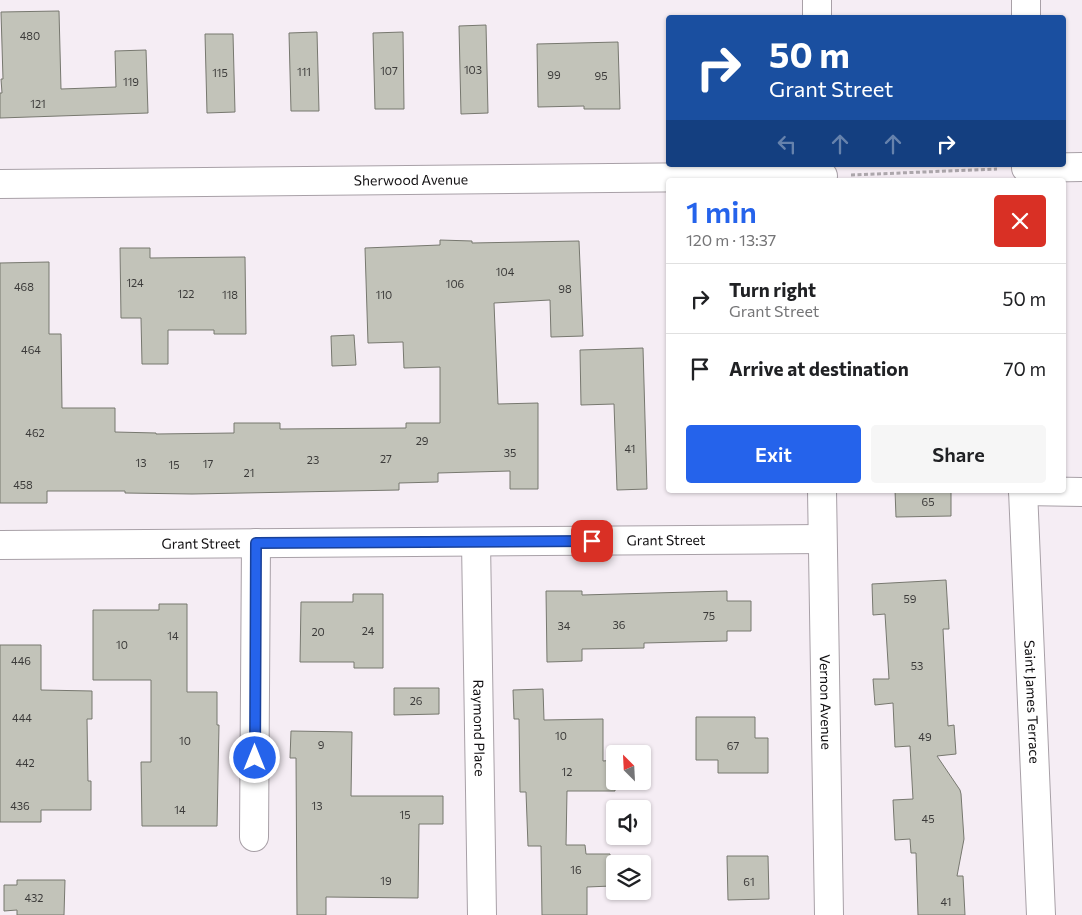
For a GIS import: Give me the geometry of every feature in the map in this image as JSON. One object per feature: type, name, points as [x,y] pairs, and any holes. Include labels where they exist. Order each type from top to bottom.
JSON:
[{"type":"street","points":[[816,0],[817,15]]},
{"type":"street","points":[[1026,0],[1026,15]]},
{"type":"street","points":[[1019,170],[1082,167]]},
{"type":"street","name":"Sherwood Avenue","points":[[0,184],[823,174]]},
{"type":"street","points":[[1066,491],[1082,492]]},
{"type":"street","name":"Vernon Avenue","points":[[822,493],[830,915]]},
{"type":"street","name":"Saint James Terrace","points":[[1023,493],[1041,915]]},
{"type":"street","name":"Grant Street","points":[[0,545],[822,539]]},
{"type":"street","name":"Raymond Place","points":[[476,542],[482,915]]},
{"type":"street","points":[[254,836],[256,543]]},
{"type":"path","points":[[823,174],[1019,170]]},
{"type":"building","points":[[59,11],[61,89],[116,87],[115,51],[146,50],[148,113],[0,118],[1,79],[3,79],[1,12]]},
{"type":"building","points":[[486,25],[488,113],[461,114],[459,26]]},
{"type":"building","points":[[317,32],[319,111],[291,111],[289,33]]},
{"type":"building","points":[[403,32],[404,109],[375,109],[373,33]]},
{"type":"building","points":[[205,34],[233,34],[235,112],[207,113]]},
{"type":"building","points":[[618,42],[620,109],[584,109],[584,106],[538,107],[537,44]]},
{"type":"building","points":[[440,240],[472,241],[472,243],[579,241],[583,336],[551,337],[550,300],[494,303],[498,404],[538,403],[538,489],[510,489],[510,471],[438,473],[438,482],[399,483],[399,490],[192,494],[125,493],[125,491],[47,491],[47,503],[0,503],[0,263],[49,262],[49,334],[61,334],[62,408],[115,408],[115,432],[156,434],[234,433],[234,423],[280,423],[280,429],[406,428],[406,423],[440,423],[440,367],[404,368],[403,342],[368,343],[365,248],[440,245]]},
{"type":"building","points":[[120,248],[150,248],[150,258],[245,257],[246,334],[214,334],[214,330],[168,330],[168,364],[142,364],[141,318],[121,318]]},
{"type":"building","points":[[354,335],[356,365],[332,366],[331,336]]},
{"type":"building","points":[[643,348],[647,489],[617,490],[614,404],[581,405],[580,350]]},
{"type":"building","points":[[895,493],[951,493],[951,516],[896,517]]},
{"type":"building","points":[[946,580],[949,629],[943,629],[948,726],[954,725],[956,754],[937,756],[961,794],[964,839],[957,876],[963,876],[965,915],[918,915],[916,853],[911,853],[910,839],[895,840],[893,800],[913,799],[910,746],[895,747],[893,703],[875,705],[873,679],[889,679],[885,614],[873,615],[872,584]]},
{"type":"building","points":[[546,591],[582,591],[582,595],[727,591],[727,601],[751,601],[751,631],[727,631],[727,641],[644,643],[644,648],[582,649],[582,661],[547,662]]},
{"type":"building","points":[[353,594],[383,594],[383,668],[354,668],[354,662],[300,662],[301,602],[353,602]]},
{"type":"building","points":[[159,604],[187,604],[187,692],[217,692],[217,725],[219,725],[217,826],[142,826],[141,762],[151,762],[151,680],[93,680],[93,610],[159,610]]},
{"type":"building","points":[[0,645],[41,645],[41,690],[92,691],[92,719],[87,719],[88,781],[91,781],[91,810],[41,810],[41,822],[0,822]]},
{"type":"building","points":[[394,688],[439,688],[439,714],[394,715]]},
{"type":"building","points":[[543,689],[544,720],[603,719],[603,761],[606,761],[606,790],[615,791],[567,791],[566,845],[585,845],[586,854],[610,854],[606,855],[606,886],[587,887],[587,915],[542,915],[541,846],[528,846],[526,792],[520,792],[519,719],[514,719],[513,690]]},
{"type":"building","points":[[696,717],[755,717],[755,738],[768,738],[768,773],[718,773],[718,760],[696,760]]},
{"type":"building","points":[[291,731],[352,732],[351,796],[443,796],[443,824],[419,824],[418,898],[326,897],[326,915],[297,915],[296,758],[290,758]]},
{"type":"building","points":[[727,856],[768,856],[769,899],[728,900]]},
{"type":"building","points":[[17,880],[65,880],[64,915],[17,915],[17,910],[4,911],[4,885],[17,885]]},
{"type":"route","points":[[255,758],[256,543],[592,541]]}]
